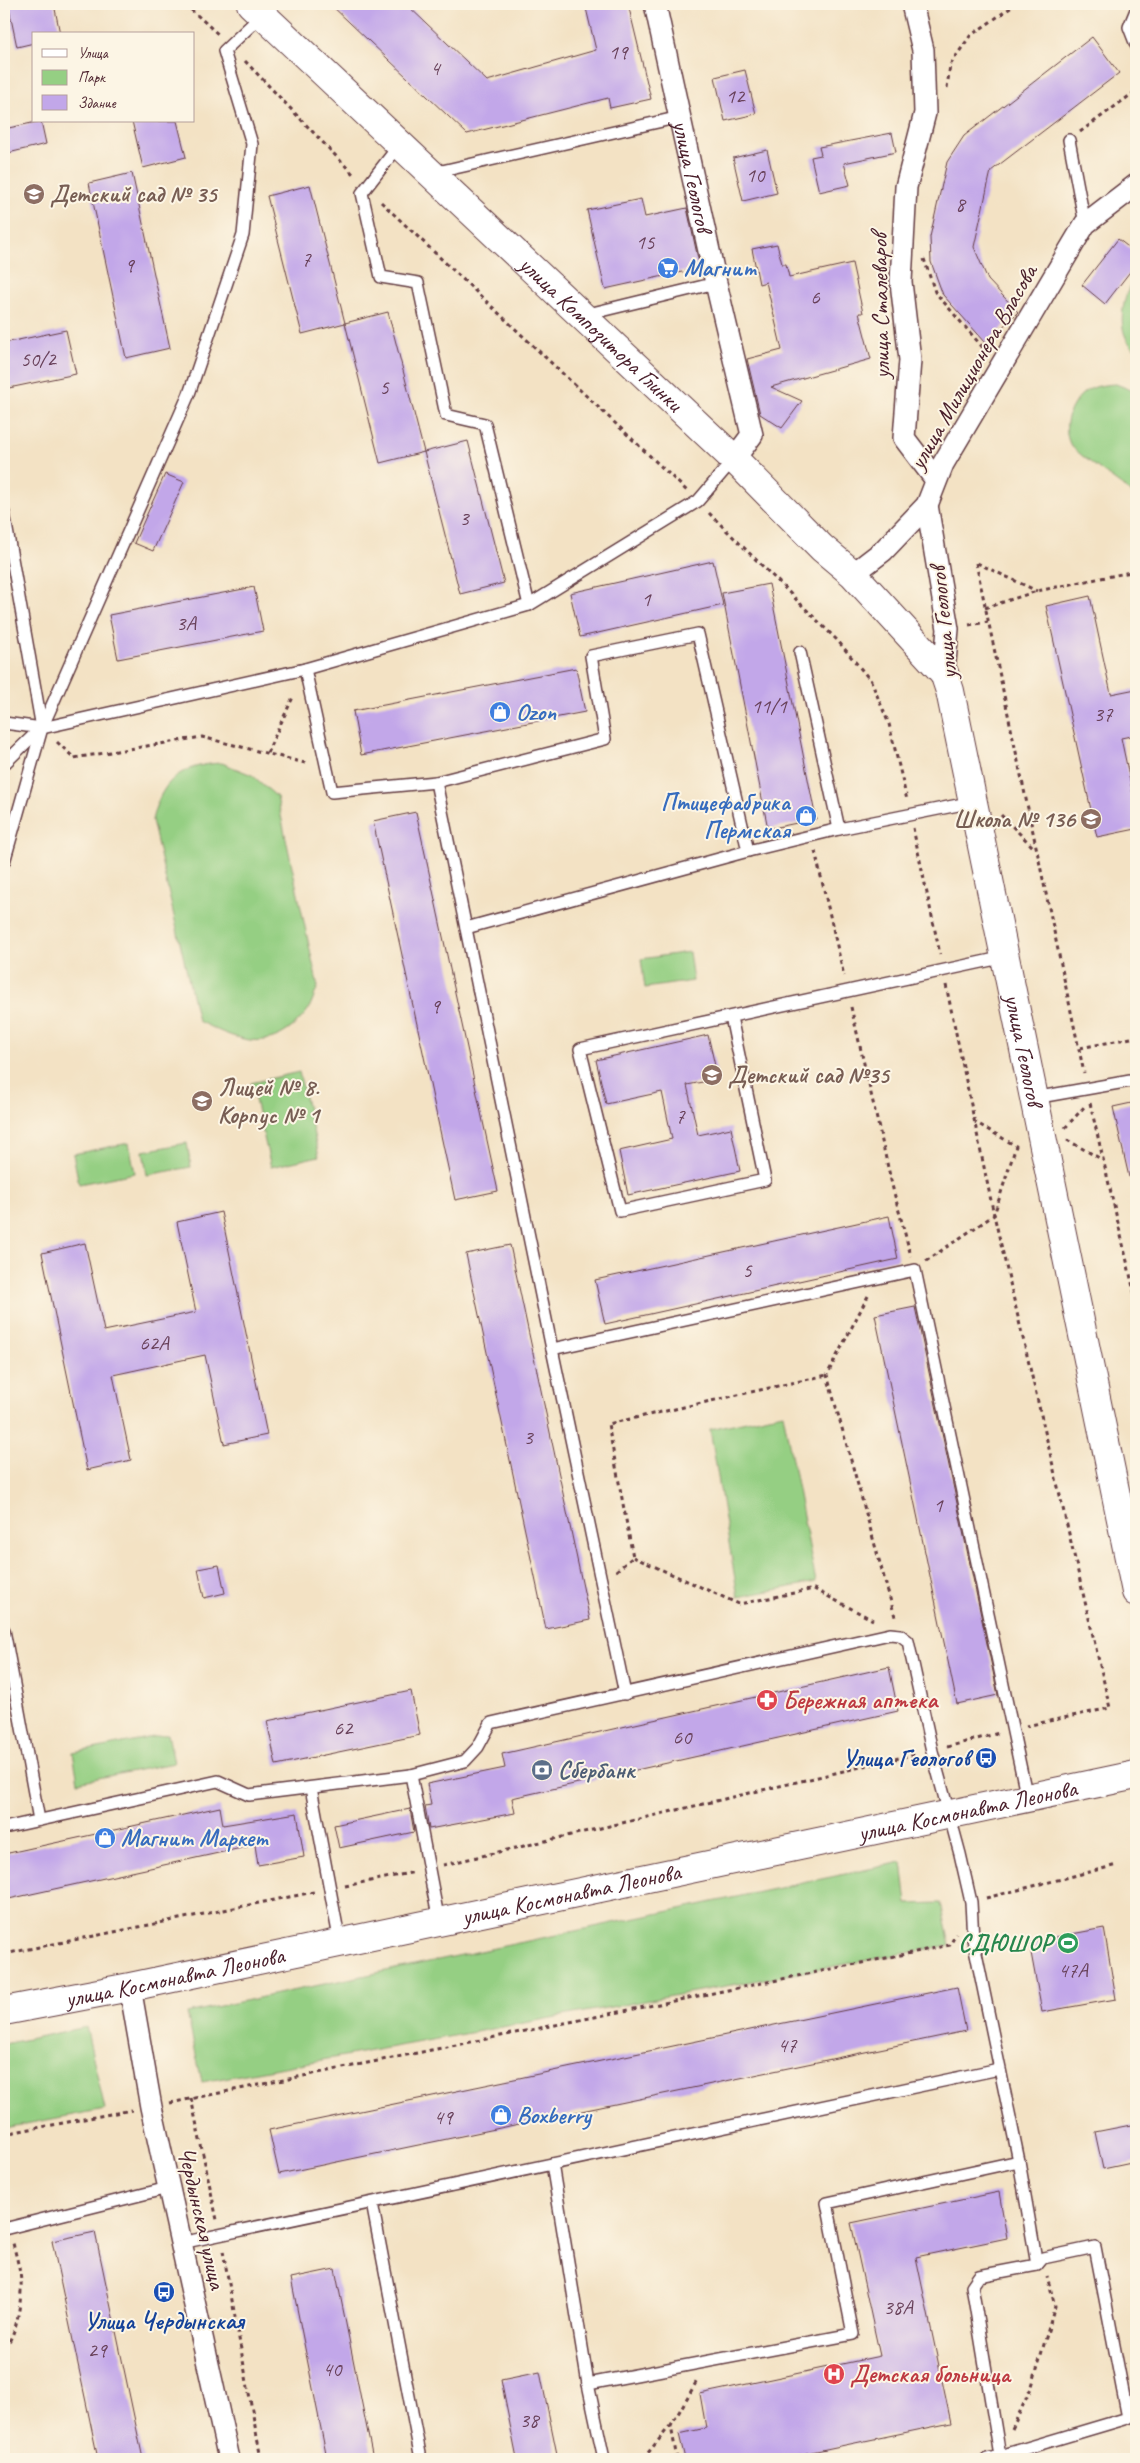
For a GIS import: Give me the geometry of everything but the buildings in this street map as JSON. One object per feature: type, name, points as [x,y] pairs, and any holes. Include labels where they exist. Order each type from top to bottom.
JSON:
[{"type":"street","name":"улица Геологов","points":[[656,4],[716,283],[752,435],[734,459]]},
{"type":"street","name":"улица Сталеваров","points":[[912,4],[923,50],[925,113],[906,188],[901,282],[910,360],[904,438],[936,480]]},
{"type":"street","name":"улица Композитора Глинки","points":[[257,9],[734,459],[822,548],[853,574],[944,673]]},
{"type":"street","name":"улица Милиционера Власова","points":[[853,574],[883,551],[927,505],[936,480],[1085,224],[1136,186]]},
{"type":"street","name":"улица Геологов","points":[[927,505],[948,629],[944,673],[986,807],[1005,958],[1135,1576]]},
{"type":"street","name":"улица Космонавта Леонова","points":[[4,2011],[130,1987],[1136,1775]]},
{"type":"street","name":"Чердынская улица","points":[[130,1987],[151,2107],[229,2459]]},
{"type":"lane","points":[[4,862],[42,728],[189,394],[243,235],[252,144],[224,51],[257,9]]},
{"type":"lane","points":[[1136,10],[1130,27],[1136,45]]},
{"type":"lane","points":[[432,173],[680,117]]},
{"type":"lane","points":[[1069,140],[1085,224]]},
{"type":"lane","points":[[400,144],[362,194],[381,277],[418,283],[446,415],[485,424],[529,605]]},
{"type":"lane","points":[[581,315],[716,283]]},
{"type":"lane","points":[[4,723],[42,728],[306,669],[529,605],[698,501],[734,459]]},
{"type":"lane","points":[[4,513],[42,728]]},
{"type":"lane","points":[[306,669],[332,792],[436,782],[605,739],[591,656],[698,634],[748,851]]},
{"type":"lane","points":[[800,652],[839,829]]},
{"type":"lane","points":[[4,764],[42,728]]},
{"type":"lane","points":[[436,782],[552,1349],[626,1694]]},
{"type":"lane","points":[[466,928],[748,851],[839,829],[911,816],[986,807]]},
{"type":"lane","points":[[731,1017],[765,1180],[620,1211],[580,1049],[1005,958]]},
{"type":"lane","points":[[1034,1098],[1136,1080]]},
{"type":"lane","points":[[552,1349],[915,1270],[1027,1798]]},
{"type":"lane","points":[[4,1630],[40,1820]]},
{"type":"lane","points":[[4,1828],[218,1781],[249,1796],[410,1775],[465,1761],[478,1747],[491,1723],[890,1634],[900,1635],[908,1641],[932,1751],[971,1902],[973,1939],[1040,2261]]},
{"type":"lane","points":[[410,1775],[439,1922]]},
{"type":"lane","points":[[311,1788],[340,1943]]},
{"type":"lane","points":[[181,2243],[999,2069]]},
{"type":"lane","points":[[588,2384],[853,2334],[827,2203],[1019,2161]]},
{"type":"lane","points":[[552,2164],[588,2384],[604,2459]]},
{"type":"lane","points":[[7,2228],[168,2188]]},
{"type":"lane","points":[[372,2203],[421,2459]]},
{"type":"lane","points":[[987,2459],[1000,2456],[1128,2418],[1095,2247],[979,2276],[972,2286],[1000,2456]]},
{"type":"path","points":[[4,1954],[428,1869],[932,1751],[1013,1729],[1110,1708],[994,1214],[911,816],[889,724],[871,681],[838,641],[698,501],[366,188],[229,44],[185,4]]},
{"type":"path","points":[[946,93],[950,65],[970,36],[1016,4]]},
{"type":"path","points":[[1069,140],[1136,91]]},
{"type":"path","points":[[921,250],[935,292],[987,352]]},
{"type":"path","points":[[1037,591],[976,563],[1035,850],[1080,1048],[1086,1089],[1136,1299]]},
{"type":"path","points":[[986,608],[1037,591],[1136,571]]},
{"type":"path","points":[[961,627],[988,622]]},
{"type":"path","points":[[267,753],[306,669]]},
{"type":"path","points":[[42,728],[74,758],[202,737],[327,768]]},
{"type":"path","points":[[986,807],[1035,850]]},
{"type":"path","points":[[812,837],[893,1189],[915,1270],[994,1214],[1016,1146],[975,1122]]},
{"type":"path","points":[[1080,1048],[1136,1037]]},
{"type":"path","points":[[1058,1134],[1089,1102]]},
{"type":"path","points":[[1066,1139],[1103,1161]]},
{"type":"path","points":[[877,1278],[827,1375],[900,1635]]},
{"type":"path","points":[[633,1557],[608,1424],[827,1375]]},
{"type":"path","points":[[602,1583],[633,1557]]},
{"type":"path","points":[[633,1557],[739,1604],[814,1589],[900,1635]]},
{"type":"path","points":[[4,2134],[151,2107],[950,1945],[971,1902],[1117,1865]]},
{"type":"path","points":[[192,2098],[220,2236],[261,2459]]},
{"type":"path","points":[[4,2347],[10,2342],[14,2334],[21,2284],[7,2228]]},
{"type":"path","points":[[1000,2456],[1032,2386],[1055,2306],[1040,2261]]},
{"type":"path","points":[[643,2459],[671,2426],[708,2362]]},
{"type":"path","points":[[671,2426],[677,2459]]},
{"type":"green space","points":[[1136,274],[1136,350],[1124,334],[1122,314],[1127,292]]},
{"type":"green space","points":[[1116,384],[1136,392],[1136,496],[1074,448],[1070,444],[1067,434],[1069,413],[1082,394],[1092,388]]},
{"type":"green space","points":[[222,763],[252,775],[277,797],[318,987],[305,1014],[292,1027],[280,1035],[267,1040],[241,1038],[198,1021],[152,820],[161,794],[175,777],[195,767]]},
{"type":"green space","points":[[689,952],[693,981],[645,988],[641,959]]},
{"type":"green space","points":[[299,1072],[319,1156],[271,1167],[251,1083]]},
{"type":"green space","points":[[129,1143],[135,1173],[79,1184],[73,1154]]},
{"type":"green space","points":[[187,1143],[191,1167],[147,1175],[143,1151]]},
{"type":"green space","points":[[783,1413],[816,1582],[738,1597],[710,1429]]},
{"type":"green space","points":[[168,1734],[174,1763],[78,1782],[73,1753]]},
{"type":"green space","points":[[902,1862],[907,1904],[941,1903],[950,1945],[202,2082],[187,2013]]},
{"type":"green space","points":[[86,2027],[105,2109],[4,2128],[4,2044]]},
{"type":"place","name":"Детский сад № 35","points":[[34,194]]},
{"type":"place","name":"Магнит","points":[[668,268]]},
{"type":"place","name":"Ozon","points":[[500,712]]},
{"type":"place","name":"Птицефабрика Пермская","points":[[806,816]]},
{"type":"place","name":"Школа № 136","points":[[1091,819]]},
{"type":"place","name":"Детский сад №35","points":[[712,1075]]},
{"type":"place","name":"Лицей № 8. Корпус № 1","points":[[202,1101]]},
{"type":"place","name":"Бережная аптека","points":[[767,1700]]},
{"type":"place","name":"Улица Геологов","points":[[986,1758]]},
{"type":"place","name":"Сбербанк","points":[[542,1770]]},
{"type":"place","name":"Магнит Маркет","points":[[105,1838]]},
{"type":"place","name":"СДЮШОР","points":[[1068,1943]]},
{"type":"place","name":"Boxberry","points":[[501,2115]]},
{"type":"place","name":"Улица Чердынская","points":[[164,2292]]},
{"type":"place","name":"Детская больница","points":[[834,2374]]}]
